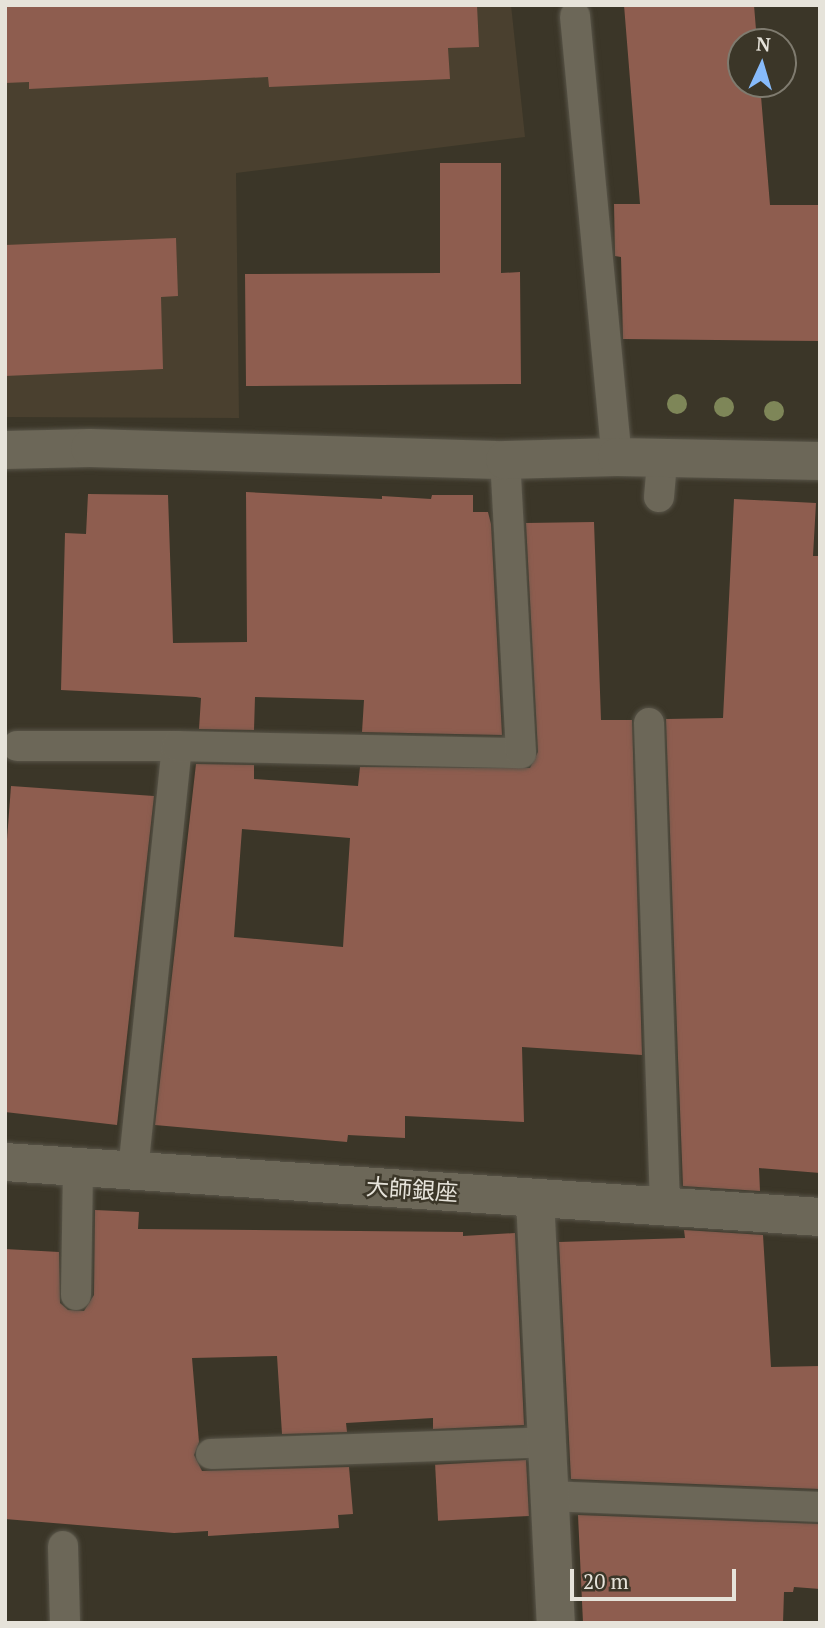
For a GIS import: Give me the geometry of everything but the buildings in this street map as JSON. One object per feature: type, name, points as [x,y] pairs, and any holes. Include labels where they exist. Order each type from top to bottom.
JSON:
[{"type":"street","points":[[5,450],[90,448],[505,460],[617,457],[661,478],[820,461]]},
{"type":"street","name":"大師銀座","points":[[5,1162],[820,1217]]},
{"type":"street","points":[[535,1198],[556,1623]]},
{"type":"lane","points":[[575,16],[617,457]]},
{"type":"lane","points":[[17,746],[177,746],[521,753],[505,460]]},
{"type":"lane","points":[[649,723],[665,1206]]},
{"type":"lane","points":[[133,1171],[177,746]]},
{"type":"lane","points":[[76,1294],[78,1167]]},
{"type":"lane","points":[[211,1454],[547,1442]]},
{"type":"lane","points":[[550,1496],[820,1507]]},
{"type":"lane","points":[[63,1546],[65,1623]]},
{"type":"shaded area","points":[[5,5],[511,5],[525,137],[236,173],[239,418],[5,417]]}]
